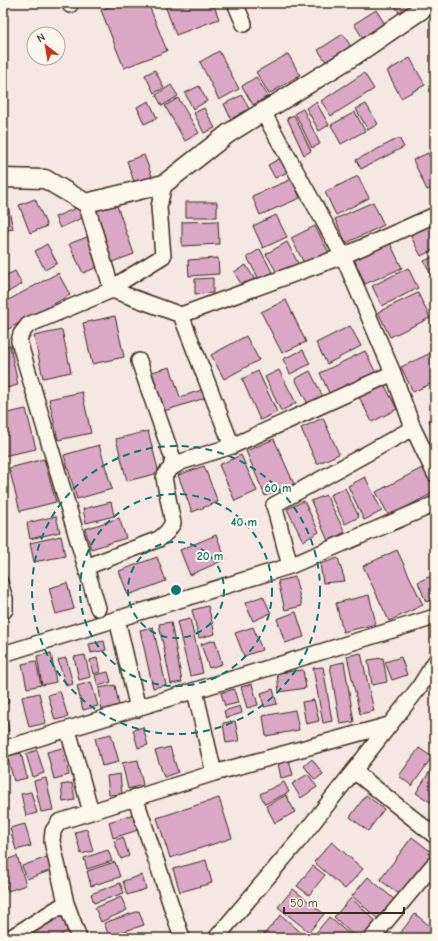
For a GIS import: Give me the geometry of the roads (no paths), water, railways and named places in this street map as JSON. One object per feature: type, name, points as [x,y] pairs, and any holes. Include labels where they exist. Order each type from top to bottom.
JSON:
[{"type":"street","points":[[235,3],[244,24]]},
{"type":"street","points":[[86,203],[164,184],[228,133],[355,55],[431,3]]},
{"type":"street","points":[[263,112],[343,256],[393,373],[412,428],[435,474]]},
{"type":"street","points":[[3,178],[45,178],[86,203],[112,290]]},
{"type":"street","points":[[98,608],[19,341],[21,334],[28,325],[112,290],[114,287],[163,256],[159,208],[164,184]]},
{"type":"street","points":[[112,290],[181,315],[343,256],[435,215]]},
{"type":"street","points":[[181,315],[232,446]]},
{"type":"street","points":[[139,361],[173,459],[172,468]]},
{"type":"street","points":[[86,567],[159,539],[168,532],[173,523],[164,478],[166,473],[181,462],[232,446],[393,373]]},
{"type":"street","points":[[290,566],[274,505],[412,428]]},
{"type":"street","points":[[3,654],[290,566],[435,504]]},
{"type":"street","points":[[3,749],[435,617]]},
{"type":"street","points":[[117,619],[138,709]]},
{"type":"street","points":[[216,938],[300,839],[354,771],[418,689],[435,662]]},
{"type":"street","points":[[195,691],[214,773]]},
{"type":"street","points":[[79,938],[66,903],[52,840],[54,831],[59,822],[214,773],[389,725]]},
{"type":"street","points":[[68,730],[91,812]]},
{"type":"street","points":[[354,771],[435,836]]},
{"type":"street","points":[[135,797],[182,938]]},
{"type":"street","points":[[372,938],[435,864]]},
{"type":"street","points":[[10,938],[66,903]]},
{"type":"lane","points":[[3,579],[9,598],[9,611],[3,618]]}]
